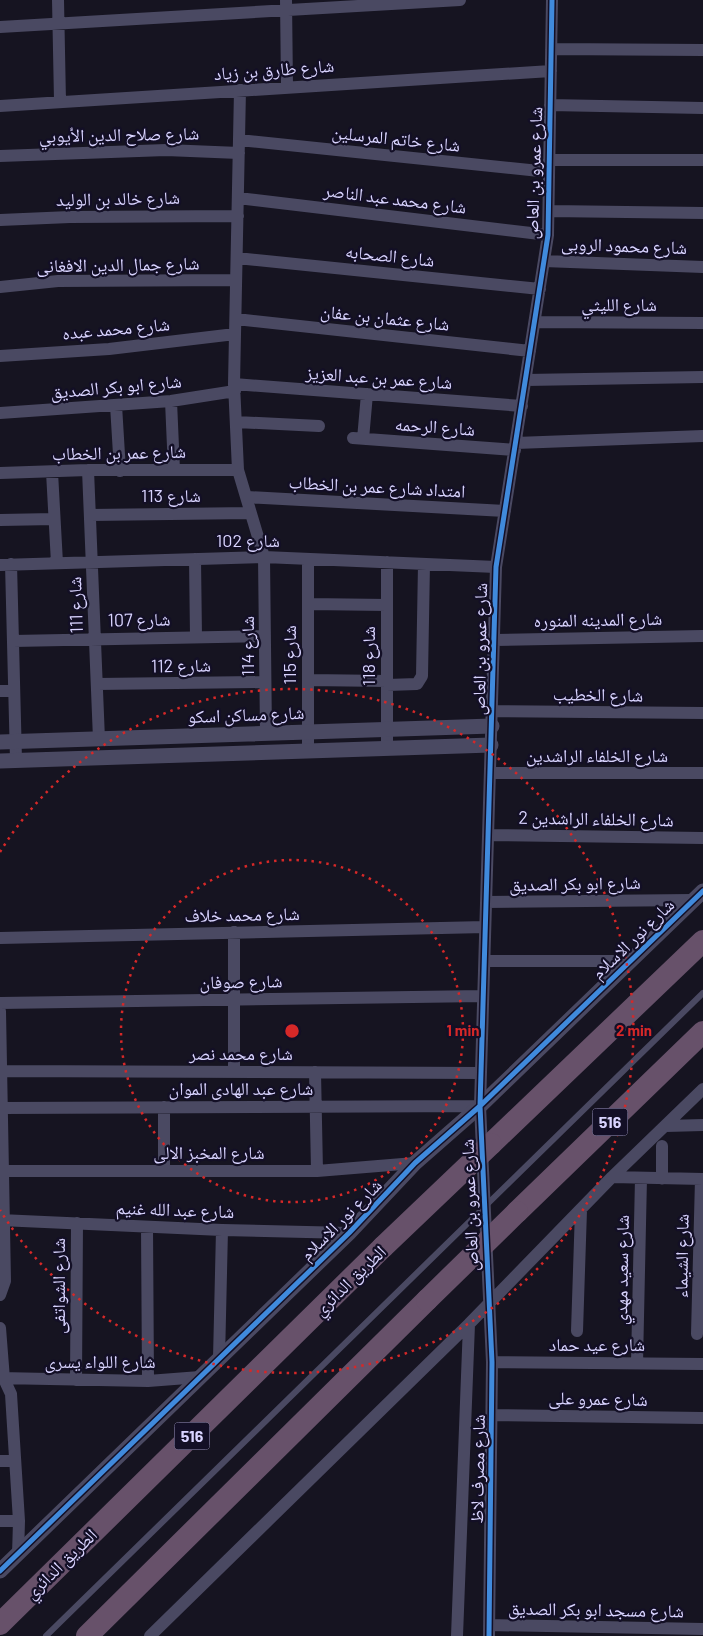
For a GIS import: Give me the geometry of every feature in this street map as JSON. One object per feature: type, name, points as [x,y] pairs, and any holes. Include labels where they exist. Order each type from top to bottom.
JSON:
[{"type":"highway","name":"الطريق الدائري","points":[[0,1624],[383,1248],[703,941]]},
{"type":"highway","name":"516","points":[[87,1636],[517,1212],[703,1032]]},
{"type":"street","points":[[58,0],[60,101]]},
{"type":"street","points":[[0,26],[286,5],[460,0]]},
{"type":"street","name":"شارع عمرو بن العاص","points":[[488,1303],[480,1106],[496,567],[548,235],[550,211],[552,0]]},
{"type":"street","points":[[286,5],[287,86]]},
{"type":"street","points":[[551,49],[703,50]]},
{"type":"street","name":"شارع طارق بن زياد","points":[[0,106],[287,86],[551,71]]},
{"type":"street","name":"شارع 114","points":[[240,90],[234,388],[238,470],[264,557],[266,734]]},
{"type":"street","points":[[550,105],[703,108]]},
{"type":"street","name":"شارع صلاح الدين الأيوبي","points":[[0,156],[239,146]]},
{"type":"street","name":"شارع خاتم المرسلين","points":[[239,146],[549,166],[703,160]]},
{"type":"street","name":"شارع محمد عبد الناصر","points":[[238,198],[548,235]]},
{"type":"street","points":[[550,211],[703,213]]},
{"type":"street","name":"شارع خالد بن الوليد","points":[[0,220],[70,217],[238,216]]},
{"type":"street","name":"شارع الصحابه","points":[[237,258],[540,290]]},
{"type":"street","name":"شارع محمود الروبى","points":[[544,261],[703,267]]},
{"type":"street","name":"شارع جمال الدين الافغانى","points":[[0,287],[58,281],[236,280]]},
{"type":"street","name":"شارع عثمان بن عفان","points":[[236,320],[530,351]]},
{"type":"street","name":"شارع الليثي","points":[[535,322],[703,323]]},
{"type":"street","name":"شارع محمد عبده","points":[[0,356],[108,348],[235,334]]},
{"type":"street","points":[[526,380],[703,378]]},
{"type":"street","name":"شارع عمر بن عبد العزيز","points":[[234,388],[367,394],[522,406]]},
{"type":"street","name":"شارع ابو بكر الصديق","points":[[0,413],[171,401],[234,388]]},
{"type":"street","name":"شارع الرحمه","points":[[367,394],[358,438],[515,447]]},
{"type":"street","points":[[171,401],[174,470]]},
{"type":"street","points":[[116,405],[120,471]]},
{"type":"street","points":[[236,422],[319,426]]},
{"type":"street","points":[[515,447],[703,436]]},
{"type":"street","name":"شارع عمر بن الخطاب","points":[[0,473],[88,470],[238,470]]},
{"type":"street","name":"شارع 111","points":[[88,470],[99,739]]},
{"type":"street","points":[[52,472],[56,563]]},
{"type":"street","name":"امتداد شارع عمر بن الخطاب","points":[[246,497],[505,512]]},
{"type":"street","name":"شارع 113","points":[[90,514],[251,513]]},
{"type":"street","points":[[0,520],[54,519]]},
{"type":"street","name":"شارع 102","points":[[6,564],[264,557],[496,567]]},
{"type":"street","points":[[195,559],[196,637]]},
{"type":"street","name":"شارع 115","points":[[308,559],[308,751]]},
{"type":"street","name":"شارع 118","points":[[387,562],[387,748]]},
{"type":"street","points":[[6,564],[13,640],[14,691],[8,741],[16,760]]},
{"type":"street","points":[[308,680],[417,684],[422,676],[424,564]]},
{"type":"street","points":[[308,604],[387,605]]},
{"type":"street","name":"شارع 107","points":[[13,640],[265,636]]},
{"type":"street","name":"شارع المدينه المنوره","points":[[495,640],[703,636]]},
{"type":"street","name":"شارع 112","points":[[97,684],[265,682]]},
{"type":"street","points":[[0,691],[14,691]]},
{"type":"street","name":"شارع الخطيب","points":[[493,711],[703,713]]},
{"type":"street","name":"شارع مساكن اسكو","points":[[8,741],[492,726]]},
{"type":"street","points":[[182,736],[182,755]]},
{"type":"street","points":[[0,761],[491,745]]},
{"type":"street","name":"شارع الخلفاء الراشدين","points":[[490,774],[703,773]]},
{"type":"street","name":"شارع الخلفاء الراشدين 2","points":[[488,835],[703,838]]},
{"type":"street","name":"شارع ابو بكر الصديق","points":[[486,902],[698,896]]},
{"type":"street","name":"شارع نور الاسلام","points":[[0,1570],[18,1555],[349,1233],[415,1163],[480,1106],[698,896]]},
{"type":"street","name":"شارع محمد خلاف","points":[[0,938],[486,928]]},
{"type":"street","points":[[234,932],[234,1072]]},
{"type":"street","points":[[484,961],[631,960]]},
{"type":"street","name":"شارع صوفان","points":[[0,1003],[484,996]]},
{"type":"street","points":[[0,1011],[3,1171],[1,1289]]},
{"type":"street","name":"شارع محمد نصر","points":[[1,1071],[481,1073]]},
{"type":"street","points":[[315,1072],[317,1170]]},
{"type":"street","points":[[150,1636],[469,1324],[612,1177],[703,1089]]},
{"type":"street","name":"شارع عبد الهادى الموان","points":[[2,1108],[480,1106]]},
{"type":"street","points":[[164,1107],[164,1171]]},
{"type":"street","points":[[666,1126],[703,1124]]},
{"type":"street","points":[[662,1146],[662,1179]]},
{"type":"street","name":"شارع المخبز الالى","points":[[3,1171],[317,1170],[415,1163]]},
{"type":"street","points":[[612,1177],[702,1179]]},
{"type":"street","name":"شارع سعيد مهدي","points":[[637,1363],[641,1178]]},
{"type":"street","name":"شارع الشيماء","points":[[697,1334],[702,1179]]},
{"type":"street","points":[[577,1331],[581,1210]]},
{"type":"street","name":"شارع عبد الله غنيم","points":[[2,1220],[222,1230],[349,1233]]},
{"type":"street","name":"شارع الشواتفى","points":[[76,1380],[77,1223]]},
{"type":"street","points":[[147,1227],[148,1381]]},
{"type":"street","points":[[219,1359],[222,1230]]},
{"type":"street","name":"شارع مصرف لاظ","points":[[488,1303],[493,1415],[489,1631]]},
{"type":"street","name":"شارع مصرف لاظ","points":[[457,1636],[460,1510],[469,1324]]},
{"type":"street","points":[[0,1328],[2,1378],[11,1394],[19,1521],[18,1555]]},
{"type":"street","name":"شارع عيد حماد","points":[[492,1362],[703,1364]]},
{"type":"street","name":"شارع اللواء يسرى","points":[[2,1378],[148,1381],[200,1376]]},
{"type":"street","name":"شارع عمرو على","points":[[493,1415],[703,1418]]},
{"type":"street","points":[[0,1461],[14,1461]]},
{"type":"street","points":[[0,1521],[19,1521]]},
{"type":"street","name":"شارع مسجد ابو بكر الصديق","points":[[489,1631],[703,1629]]},
{"type":"lane","points":[[46,1636],[703,993]]},
{"type":"cycle path","points":[[489,1636],[492,1362],[480,1106],[496,567],[548,235],[552,0]]},
{"type":"cycle path","points":[[0,1571],[349,1233],[415,1163],[480,1106],[703,891]]}]
